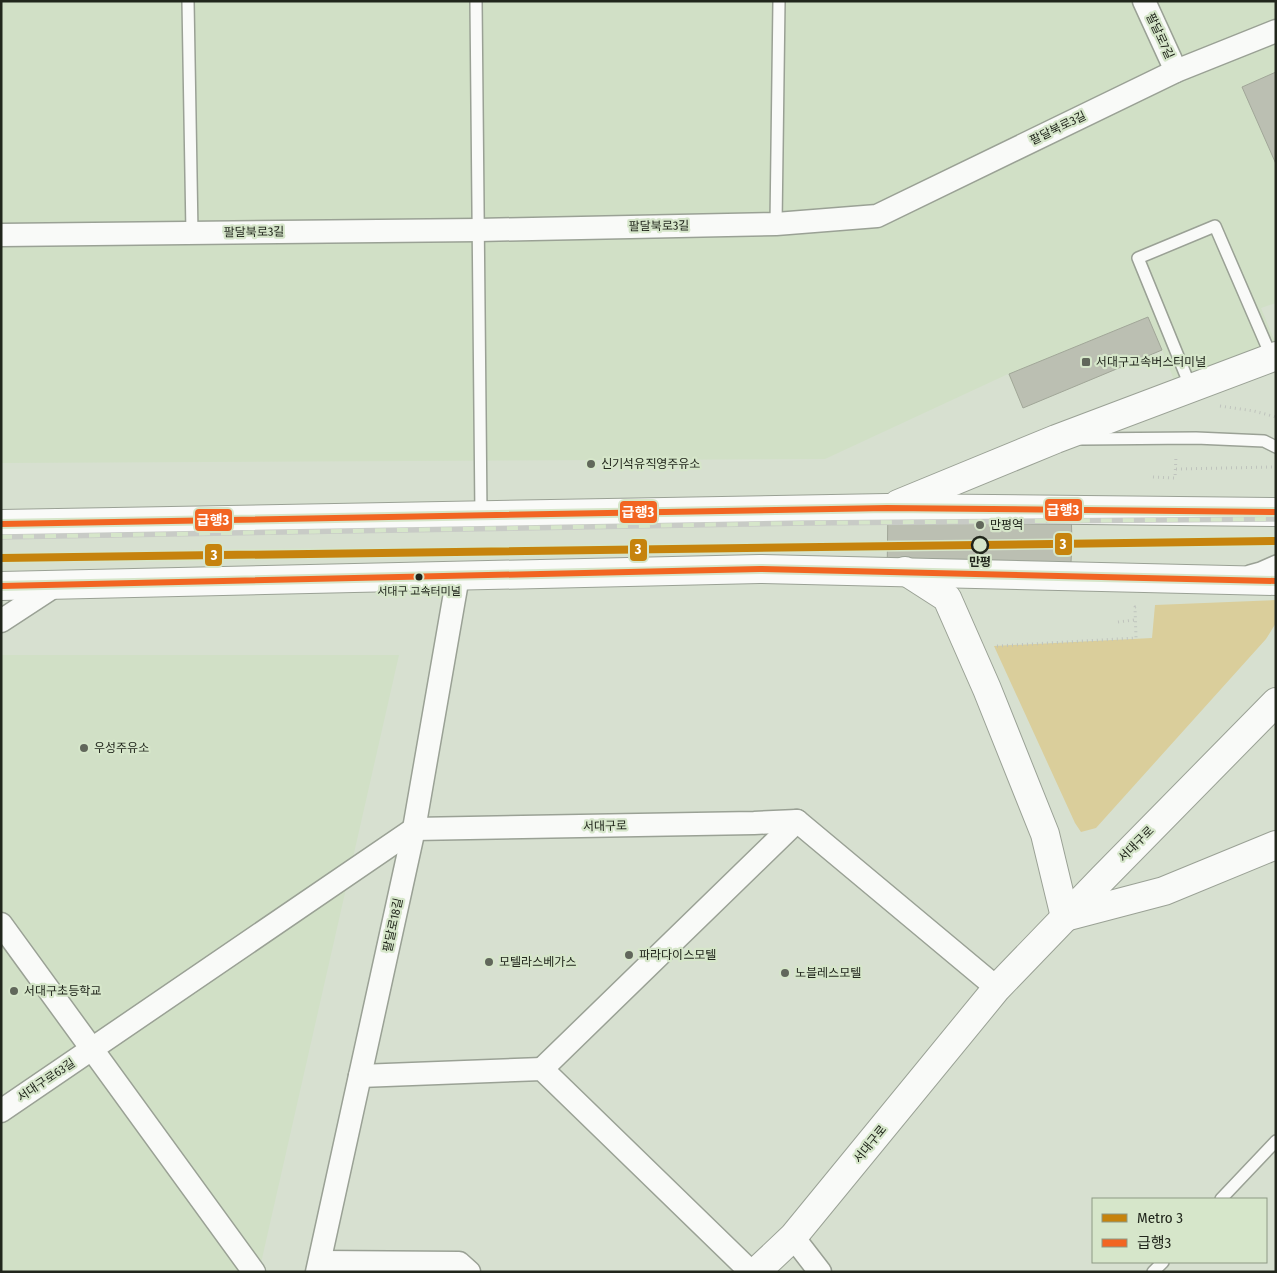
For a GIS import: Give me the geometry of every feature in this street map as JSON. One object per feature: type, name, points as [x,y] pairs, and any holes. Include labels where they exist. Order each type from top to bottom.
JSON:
[{"type":"main road","points":[[887,508],[1056,439],[1274,357]]},
{"type":"main road","points":[[1,524],[887,508],[1276,512]]},
{"type":"main road","points":[[1,586],[760,569],[1276,580]]},
{"type":"main road","points":[[904,572],[947,598],[969,647],[1045,834],[1065,917],[1164,891],[1276,845]]},
{"type":"main road","name":"서대구로","points":[[756,1272],[793,1237],[997,988],[1276,702]]},
{"type":"street","name":"팔달로7길","points":[[1144,1],[1176,71]]},
{"type":"street","name":"팔달북로3길","points":[[1,235],[478,230],[776,224],[877,216],[1176,71],[1276,31]]},
{"type":"street","name":"팔달로18길","points":[[318,1267],[414,829],[458,576]]},
{"type":"street","points":[[1,621],[56,585]]},
{"type":"street","points":[[360,1076],[542,1068],[797,820],[997,988]]},
{"type":"street","name":"서대구로","points":[[414,829],[754,823],[797,820]]},
{"type":"street","name":"서대구로63길","points":[[1,1111],[414,829]]},
{"type":"street","points":[[1,924],[254,1272]]},
{"type":"street","points":[[542,1068],[751,1272]]},
{"type":"street","points":[[793,1237],[820,1272]]},
{"type":"street","points":[[318,1267],[459,1263],[469,1272]]},
{"type":"lane","points":[[188,1],[192,233]]},
{"type":"lane","points":[[476,1],[481,515]]},
{"type":"lane","points":[[776,224],[779,1]]},
{"type":"lane","points":[[1191,388],[1138,258],[1215,226],[1274,357]]},
{"type":"lane","points":[[1056,439],[1196,438],[1264,441],[1276,447]]},
{"type":"lane","points":[[1204,579],[1260,568],[1276,561]]},
{"type":"lane","points":[[1222,1198],[1276,1141]]},
{"type":"lane","points":[[1153,1272],[1162,1263]]},
{"type":"path","points":[[1176,469],[1276,467]]},
{"type":"path","points":[[969,647],[1136,638],[1134,607],[1144,606]]},
{"type":"path","points":[[1118,622],[1135,620]]},
{"type":"shaded area","points":[[1,1],[1276,1],[1276,303],[1261,308],[1276,344],[1176,385],[1162,350],[1023,408],[1008,374],[825,459],[1,463]]},
{"type":"shaded area","points":[[1276,600],[1276,623],[1266,639],[1096,828],[1081,832],[1075,823],[994,646],[1152,638],[1155,605]]},
{"type":"shaded area","points":[[1,655],[399,655],[259,1272],[1,1272]]},
{"type":"building","points":[[1276,72],[1276,164],[1242,87]]},
{"type":"building","name":"서대구고속버스터미널","points":[[1148,317],[1162,350],[1023,408],[1009,374]]},
{"type":"building","name":"만평역","points":[[888,504],[1071,506],[1072,544],[1070,580],[887,578]]},
{"type":"railway","points":[[1,537],[806,523],[1276,519]]},
{"type":"metro line","name":"3","points":[[1,558],[1276,541]]},
{"type":"transit line","name":"급행3","points":[[1,524],[887,508],[1276,512]]},
{"type":"transit line","name":"급행3","points":[[1,586],[760,569],[1276,581]]},
{"type":"place","name":"서대구고속버스터미널","points":[[1086,362]]},
{"type":"place","name":"신기석유직영주유소","points":[[591,464]]},
{"type":"place","name":"만평역","points":[[980,525]]},
{"type":"place","name":"만평","points":[[980,545]]},
{"type":"place","name":"서대구 고속터미널","points":[[419,577]]},
{"type":"place","name":"우성주유소","points":[[84,748]]},
{"type":"place","name":"파라다이스모텔","points":[[629,955]]},
{"type":"place","name":"모텔라스베가스","points":[[489,962]]},
{"type":"place","name":"노블레스모텔","points":[[785,973]]},
{"type":"place","name":"서대구초등학교","points":[[14,991]]}]
